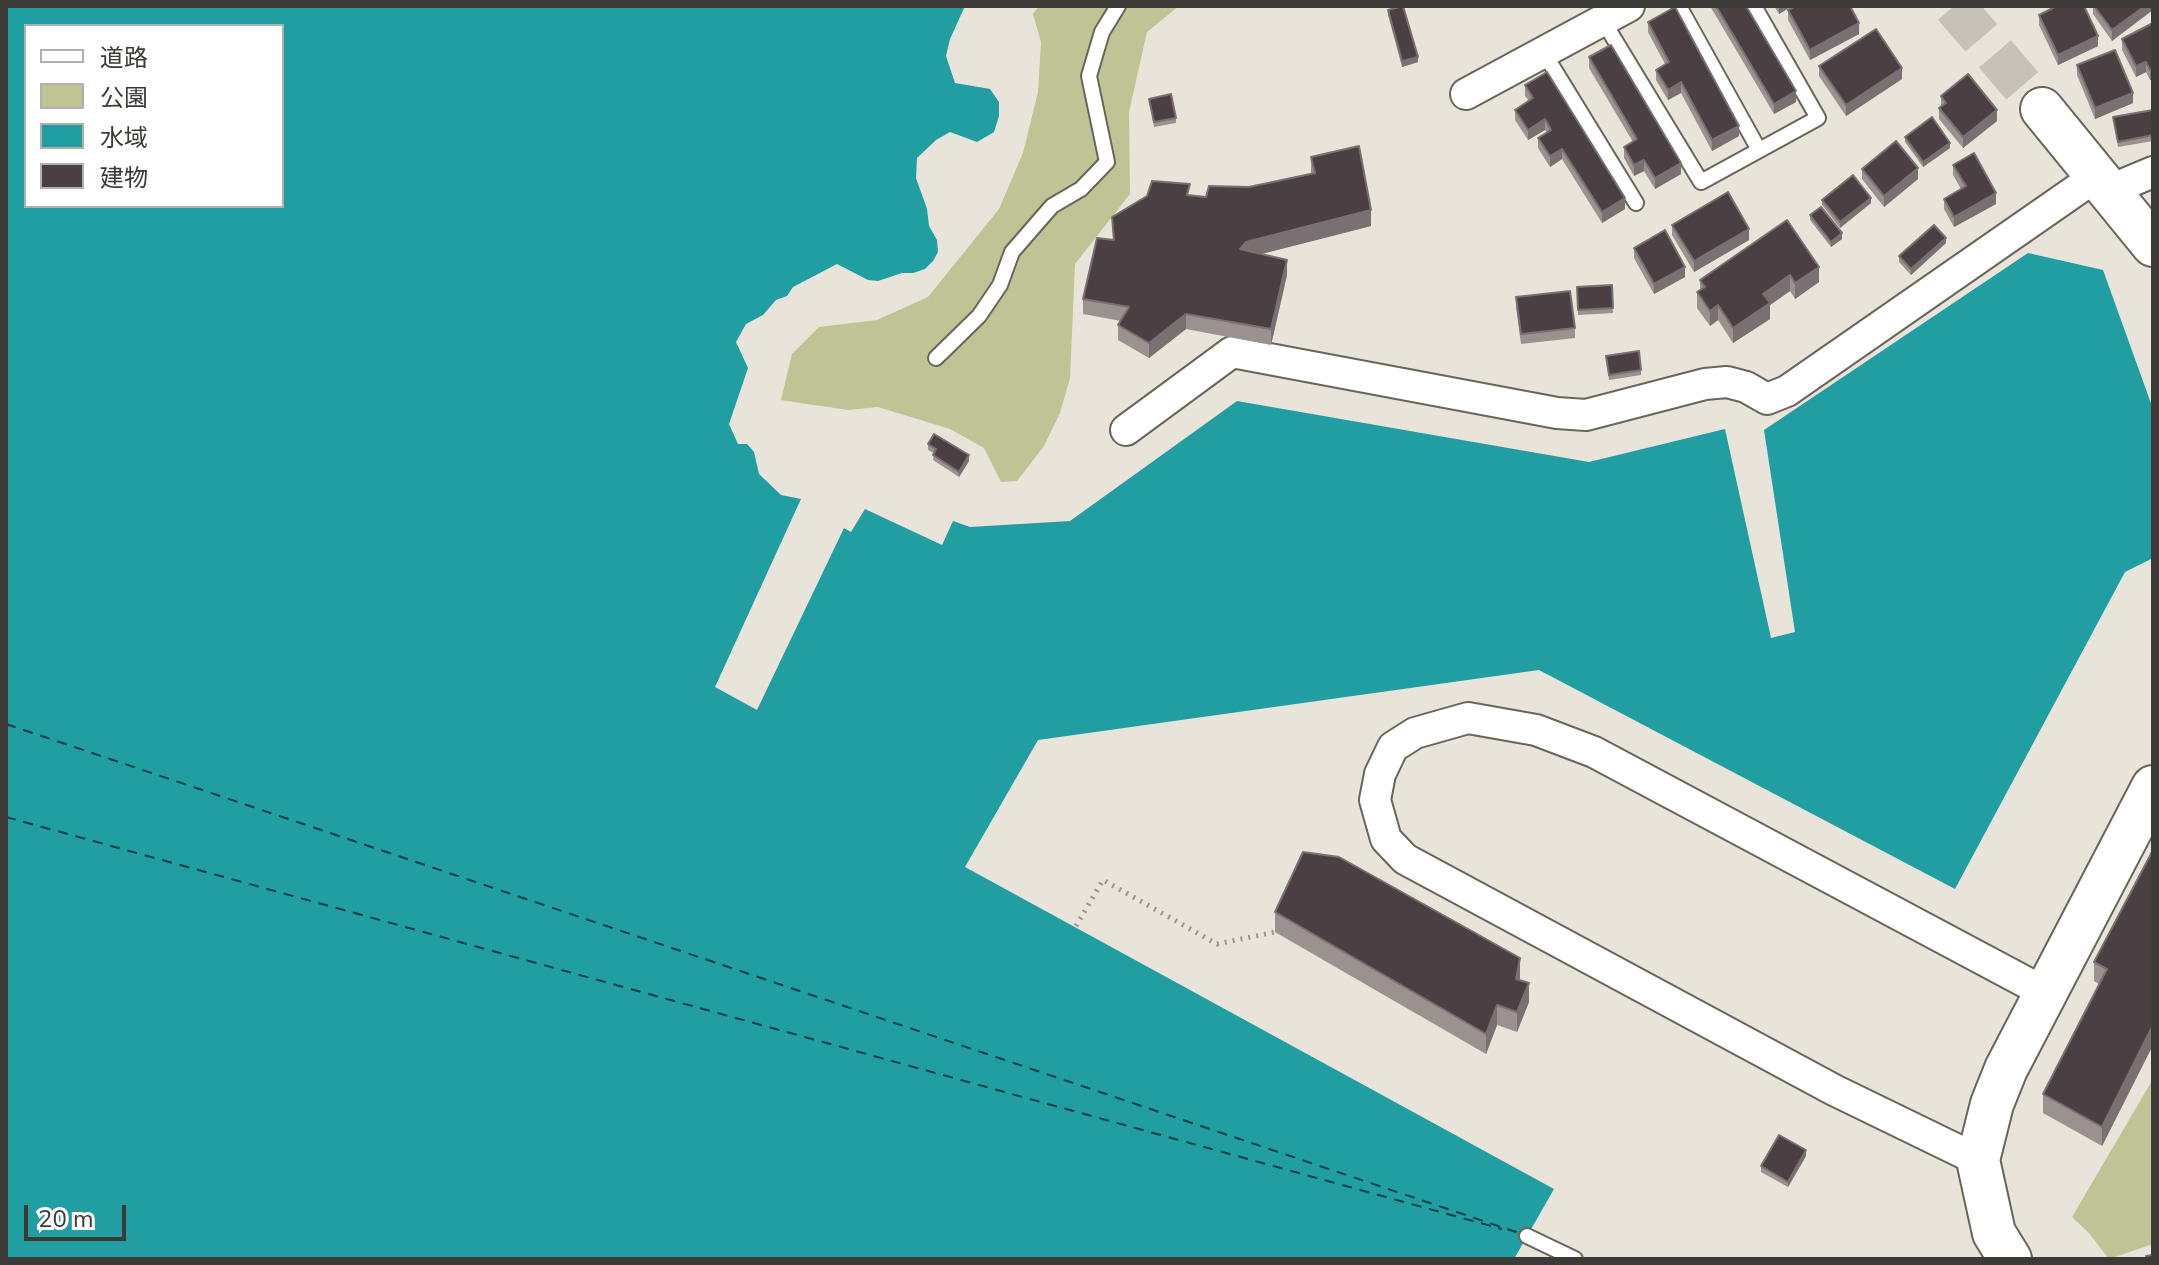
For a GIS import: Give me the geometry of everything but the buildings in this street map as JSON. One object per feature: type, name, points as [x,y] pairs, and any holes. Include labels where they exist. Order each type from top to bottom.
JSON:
[{"type":"street","points":[[1466,94],[1615,12]]},
{"type":"street","points":[[2042,109],[2153,245]]},
{"type":"street","points":[[1126,430],[1232,352],[1557,413],[1586,415],[1705,384],[1727,382],[1746,387],[1767,399],[1787,391],[2104,183],[2153,172]]},
{"type":"street","points":[[1978,1160],[1834,1090],[1405,859],[1386,839],[1375,800],[1380,774],[1393,747],[1415,733],[1468,718],[1536,730],[1594,752],[2046,993]]},
{"type":"street","points":[[2010,1259],[1994,1233],[1978,1160],[1992,1104],[2006,1069],[2153,787]]},
{"type":"lane","points":[[936,358],[979,316],[1000,285],[1012,252],[1022,240],[1052,206],[1081,189],[1107,162],[1089,76],[1102,32],[1118,6]]},
{"type":"lane","points":[[1679,6],[1759,150]]},
{"type":"lane","points":[[1615,12],[1701,182],[1818,118],[1754,6]]},
{"type":"lane","points":[[1544,53],[1636,203]]},
{"type":"lane","points":[[1527,1236],[1575,1259]]},
{"type":"path","points":[[1076,926],[1103,880],[1217,944],[1275,932]]},
{"type":"green space","points":[[1039,6],[1179,6],[1147,32],[1129,112],[1130,194],[1075,264],[1070,378],[1060,413],[1044,446],[1017,481],[1001,482],[984,448],[950,429],[878,407],[848,410],[781,400],[792,354],[819,327],[877,320],[928,297],[999,209],[1023,153],[1038,92],[1041,42],[1033,14]]},
{"type":"green space","points":[[2153,1079],[2153,1244],[2109,1259],[2072,1217]]},
{"type":"water","points":[[6,6],[965,6],[946,56],[955,83],[990,89],[999,102],[999,116],[994,132],[977,142],[950,132],[917,158],[916,178],[927,209],[929,226],[937,240],[938,252],[933,261],[925,269],[878,281],[868,280],[837,264],[793,287],[787,296],[776,300],[763,315],[746,324],[736,342],[748,368],[729,424],[738,444],[747,444],[754,452],[759,474],[781,495],[801,499],[715,687],[757,710],[844,528],[851,532],[865,509],[942,545],[953,521],[970,527],[1070,521],[1237,401],[1589,462],[1725,429],[1771,638],[1795,632],[1764,430],[2028,253],[2103,270],[2153,409],[2153,558],[2125,572],[1955,889],[1539,670],[1038,740],[965,867],[1554,1189],[1514,1259],[6,1259]]},
{"type":"ferry route","points":[[6,724],[1522,1234]]},
{"type":"ferry route","points":[[6,817],[1502,1229]]},
{"type":"tunnel","points":[[1954,6],[2042,109]]}]
